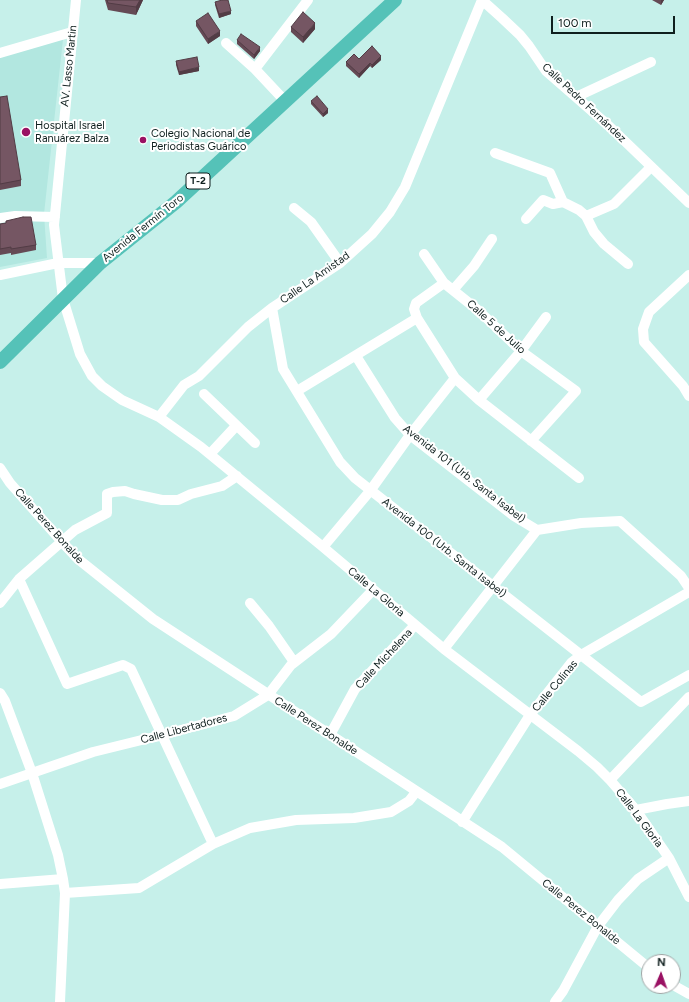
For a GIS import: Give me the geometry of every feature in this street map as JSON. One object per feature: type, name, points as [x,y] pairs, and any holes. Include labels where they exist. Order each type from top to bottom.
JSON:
[{"type":"highway","name":"Avenida Fermín Toro","points":[[0,362],[100,263],[176,202],[395,0]]},
{"type":"street","name":"AV. Lasso Martin","points":[[63,299],[54,225],[76,0]]},
{"type":"street","points":[[255,69],[308,0]]},
{"type":"street","name":"Calle Pedro Fernández","points":[[482,0],[520,35],[546,71],[609,126],[689,203]]},
{"type":"street","name":"Calle La Amistad","points":[[159,417],[184,385],[199,376],[248,327],[272,308],[340,263],[372,234],[390,212],[406,187],[482,0]]},
{"type":"street","points":[[0,53],[72,32]]},
{"type":"street","points":[[226,43],[255,69],[285,101]]},
{"type":"street","points":[[576,97],[651,62]]},
{"type":"street","points":[[496,153],[550,173],[564,202],[579,210],[586,216],[594,232],[604,244],[628,264]]},
{"type":"street","points":[[586,216],[614,204],[651,167]]},
{"type":"street","points":[[526,219],[543,200],[554,204],[564,202]]},
{"type":"street","points":[[294,208],[311,222],[340,263]]},
{"type":"street","points":[[0,218],[15,216],[55,217]]},
{"type":"street","points":[[453,290],[474,266],[492,239]]},
{"type":"street","name":"Calle 5 de Julio","points":[[424,254],[444,283],[480,311],[521,351],[576,391],[531,441]]},
{"type":"street","points":[[0,275],[58,263],[100,263]]},
{"type":"street","points":[[689,275],[649,312],[644,329],[644,342],[683,386],[689,396]]},
{"type":"street","points":[[444,283],[416,303],[414,310],[417,318],[455,378],[479,400],[579,478]]},
{"type":"street","name":"Calle La Gloria","points":[[63,299],[80,354],[92,376],[102,386],[122,400],[159,417],[178,429],[323,547],[444,649],[578,751],[610,780],[636,810],[669,858],[689,897]]},
{"type":"street","name":"Avenida 100 (Urb. Santa Isabel)","points":[[272,308],[283,369],[340,462],[355,478],[641,702],[689,675]]},
{"type":"street","points":[[479,400],[521,351],[546,317]]},
{"type":"street","points":[[297,391],[417,318]]},
{"type":"street","name":"Avenida 101 (Urb. Santa Isabel)","points":[[356,356],[395,418],[410,435],[514,516],[536,530]]},
{"type":"street","points":[[323,547],[370,491],[410,435],[455,378]]},
{"type":"street","points":[[204,394],[254,443]]},
{"type":"street","points":[[210,454],[236,426]]},
{"type":"street","name":"Calle Perez Bonalde","points":[[0,468],[10,483],[78,559],[153,619],[502,847],[641,961]]},
{"type":"street","points":[[0,603],[19,579],[75,530],[108,513],[107,494],[125,491],[162,500],[178,500],[191,494],[222,486],[237,476]]},
{"type":"street","points":[[444,649],[536,530],[581,523],[620,521],[681,576],[689,588]]},
{"type":"street","points":[[19,579],[67,684],[123,665],[131,669],[213,844]]},
{"type":"street","name":"Calle Libertadores","points":[[0,784],[93,752],[162,736],[234,716],[268,695],[294,662],[331,634],[373,590]]},
{"type":"street","name":"Calle Colinas","points":[[462,822],[530,715],[571,663],[689,592]]},
{"type":"street","points":[[250,603],[269,626],[294,662]]},
{"type":"street","name":"Calle Michelena","points":[[330,735],[355,689],[415,625]]},
{"type":"street","points":[[0,693],[5,701],[32,773],[58,855],[66,893],[60,1002]]},
{"type":"street","points":[[610,780],[689,697]]},
{"type":"street","points":[[66,893],[139,888],[213,844],[250,828],[296,820],[354,818],[391,812],[409,801],[416,792]]},
{"type":"street","points":[[636,810],[667,804],[689,802]]},
{"type":"street","points":[[555,1002],[563,991],[598,926],[618,900],[638,879],[669,858]]},
{"type":"street","points":[[0,884],[63,879]]},
{"type":"shaded area","name":"Hospital Israel Ranuárez Balza","points":[[64,30],[44,214],[47,258],[0,267],[0,51]]},
{"type":"building","points":[[107,0],[140,0],[136,7],[108,3]]},
{"type":"building","points":[[228,0],[231,11],[219,14],[215,2]]},
{"type":"building","points":[[303,12],[315,23],[303,37],[291,27]]},
{"type":"building","points":[[208,13],[220,31],[208,39],[196,21]]},
{"type":"building","points":[[241,34],[260,47],[254,55],[237,40]]},
{"type":"building","points":[[372,46],[381,56],[372,65],[370,63],[359,74],[346,62],[354,54],[359,59]]},
{"type":"building","points":[[197,57],[199,67],[179,72],[176,61]]},
{"type":"building","points":[[7,96],[21,180],[0,184],[0,97]]},
{"type":"building","points":[[317,96],[328,109],[323,114],[311,101]]},
{"type":"building","points":[[23,217],[31,217],[36,245],[11,249],[11,247],[0,249],[0,224]]},
{"type":"place","name":"Hospital Israel Ranuárez Balza","points":[[26,132]]},
{"type":"place","name":"Colegio Nacional de Periodistas Guárico","points":[[143,140]]}]
